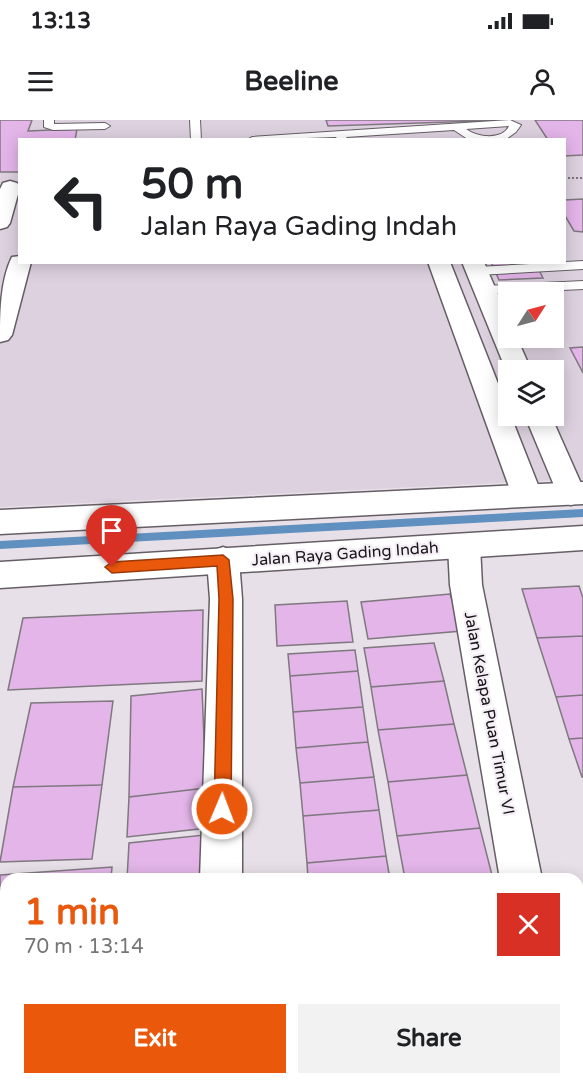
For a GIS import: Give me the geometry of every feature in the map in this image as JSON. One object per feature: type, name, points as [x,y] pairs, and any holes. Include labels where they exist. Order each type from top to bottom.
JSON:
[{"type":"street","points":[[0,223],[9,195]]},
{"type":"street","points":[[0,335],[6,291],[19,264]]},
{"type":"street","points":[[515,360],[479,275],[444,276],[527,495]]},
{"type":"street","points":[[0,522],[577,493],[543,426]]},
{"type":"street","name":"Jalan Raya Gading Indah","points":[[0,575],[583,538]]},
{"type":"street","name":"Jalan Kelapa Puan Timur VI","points":[[464,546],[466,585],[520,873]]},
{"type":"street","points":[[221,873],[226,599],[223,560]]},
{"type":"lane","points":[[49,120],[48,125],[53,127],[105,123],[102,138]]},
{"type":"lane","points":[[195,120],[196,138]]},
{"type":"lane","points":[[311,138],[457,127]]},
{"type":"lane","points":[[532,265],[541,282]]},
{"type":"lane","points":[[479,275],[532,265],[583,265]]},
{"type":"lane","points":[[479,275],[517,282]]},
{"type":"lane","points":[[564,286],[583,285]]},
{"type":"path","points":[[566,178],[583,177]]},
{"type":"shaded area","points":[[0,120],[583,120],[583,479],[0,507]]},
{"type":"building","points":[[0,120],[32,120],[28,131],[77,129],[75,138],[18,138],[18,172],[0,172]]},
{"type":"building","points":[[326,120],[510,120],[328,126]]},
{"type":"building","points":[[535,120],[583,120],[583,155],[566,156],[566,138],[547,138]]},
{"type":"building","points":[[583,199],[583,232],[574,231],[566,217],[566,200]]},
{"type":"building","points":[[492,264],[536,264],[543,278],[499,280]]},
{"type":"building","points":[[583,347],[583,373],[570,348]]},
{"type":"building","points":[[579,586],[583,598],[583,636],[537,638],[522,589]]},
{"type":"building","points":[[450,594],[462,631],[368,639],[361,602]]},
{"type":"building","points":[[347,601],[353,642],[277,646],[275,605]]},
{"type":"building","points":[[203,610],[202,681],[8,690],[23,618]]},
{"type":"building","points":[[583,636],[583,695],[556,697],[537,638]]},
{"type":"building","points":[[434,643],[444,681],[371,687],[364,648]]},
{"type":"building","points":[[355,650],[358,671],[290,676],[288,654]]},
{"type":"building","points":[[358,671],[363,707],[293,712],[290,676]]},
{"type":"building","points":[[444,681],[454,724],[378,730],[371,687]]},
{"type":"building","points":[[202,689],[206,788],[129,797],[131,696]]},
{"type":"building","points":[[583,695],[583,738],[569,739],[556,697]]},
{"type":"building","points":[[113,701],[102,785],[13,787],[31,703]]},
{"type":"building","points":[[363,707],[368,742],[296,748],[293,712]]},
{"type":"building","points":[[454,724],[467,775],[388,782],[378,730]]},
{"type":"building","points":[[583,738],[583,777],[582,777],[569,739]]},
{"type":"building","points":[[368,742],[374,777],[300,783],[296,748]]},
{"type":"building","points":[[467,775],[480,828],[397,836],[388,782]]},
{"type":"building","points":[[374,777],[379,810],[303,816],[300,783]]},
{"type":"building","points":[[102,785],[92,859],[0,862],[13,787]]},
{"type":"building","points":[[206,788],[208,828],[127,837],[129,797]]},
{"type":"building","points":[[379,810],[386,856],[307,863],[303,816]]},
{"type":"building","points":[[480,828],[491,873],[404,873],[397,836]]},
{"type":"building","points":[[204,835],[205,873],[127,873],[129,843]]},
{"type":"building","points":[[386,856],[389,873],[308,873],[307,863]]},
{"type":"building","points":[[112,867],[112,873],[28,873]]},
{"type":"waterway","points":[[0,545],[583,513]]},
{"type":"route","points":[[112,567],[223,560],[226,599],[222,809]]}]
